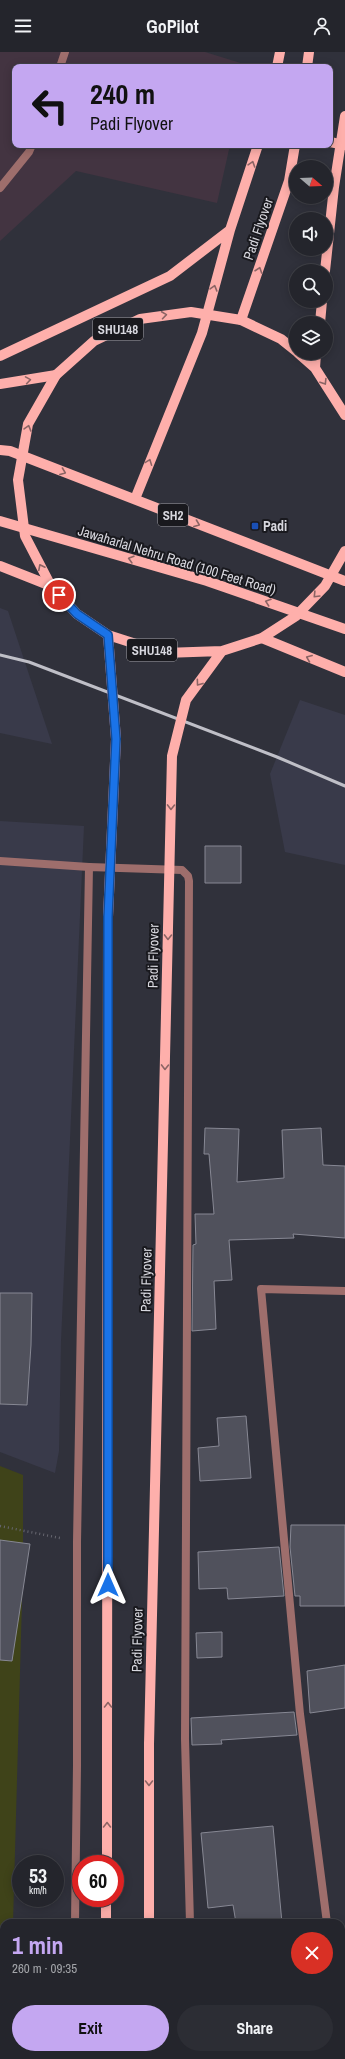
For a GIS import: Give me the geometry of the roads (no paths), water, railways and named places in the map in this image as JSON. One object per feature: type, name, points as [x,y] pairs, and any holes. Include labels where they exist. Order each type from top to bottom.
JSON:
[{"type":"main road","points":[[278,64],[280,52]]},
{"type":"main road","points":[[308,64],[310,52]]},
{"type":"main road","points":[[326,264],[334,187],[345,116]]},
{"type":"main road","points":[[333,143],[345,146]]},
{"type":"main road","points":[[135,499],[202,333],[230,230],[257,148]]},
{"type":"main road","name":"Padi Flyover","points":[[241,320],[289,181],[294,148]]},
{"type":"main road","points":[[0,356],[170,276],[230,230]]},
{"type":"main road","name":"SHU148","points":[[289,346],[281,339],[241,320],[191,312],[140,319],[94,341],[56,375],[28,424],[18,480],[25,536],[51,586],[77,614],[108,635],[164,653],[222,652],[262,638],[296,616],[325,586],[345,551]]},
{"type":"main road","name":"SHU148","points":[[306,360],[315,368],[345,415]]},
{"type":"main road","points":[[315,368],[316,360]]},
{"type":"main road","points":[[0,384],[56,375]]},
{"type":"main road","name":"SH2","points":[[0,450],[10,451],[345,581]]},
{"type":"main road","name":"Jawaharlal Nehru Road (100 Feet Road)","points":[[0,521],[207,581],[345,629]]},
{"type":"main road","points":[[0,566],[51,586]]},
{"type":"main road","name":"Padi Flyover","points":[[107,1855],[108,917],[116,739],[108,635]]},
{"type":"main road","points":[[262,638],[345,672]]},
{"type":"main road","name":"Padi Flyover","points":[[149,1919],[149,1744],[172,756],[186,700],[222,652]]},
{"type":"main road","points":[[106,1907],[106,1919]]},
{"type":"street","points":[[61,64],[65,52]]},
{"type":"street","points":[[0,188],[31,148]]},
{"type":"street","points":[[0,861],[89,867],[182,870],[188,876],[189,881],[185,1738],[190,1919]]},
{"type":"street","points":[[75,1919],[78,1765],[77,1542],[89,867]]},
{"type":"street","points":[[326,1919],[300,1714],[261,1289],[345,1291]]},
{"type":"railway","points":[[0,655],[29,662],[277,757],[345,786]]},
{"type":"place","name":"Padi","points":[[255,526]]}]
